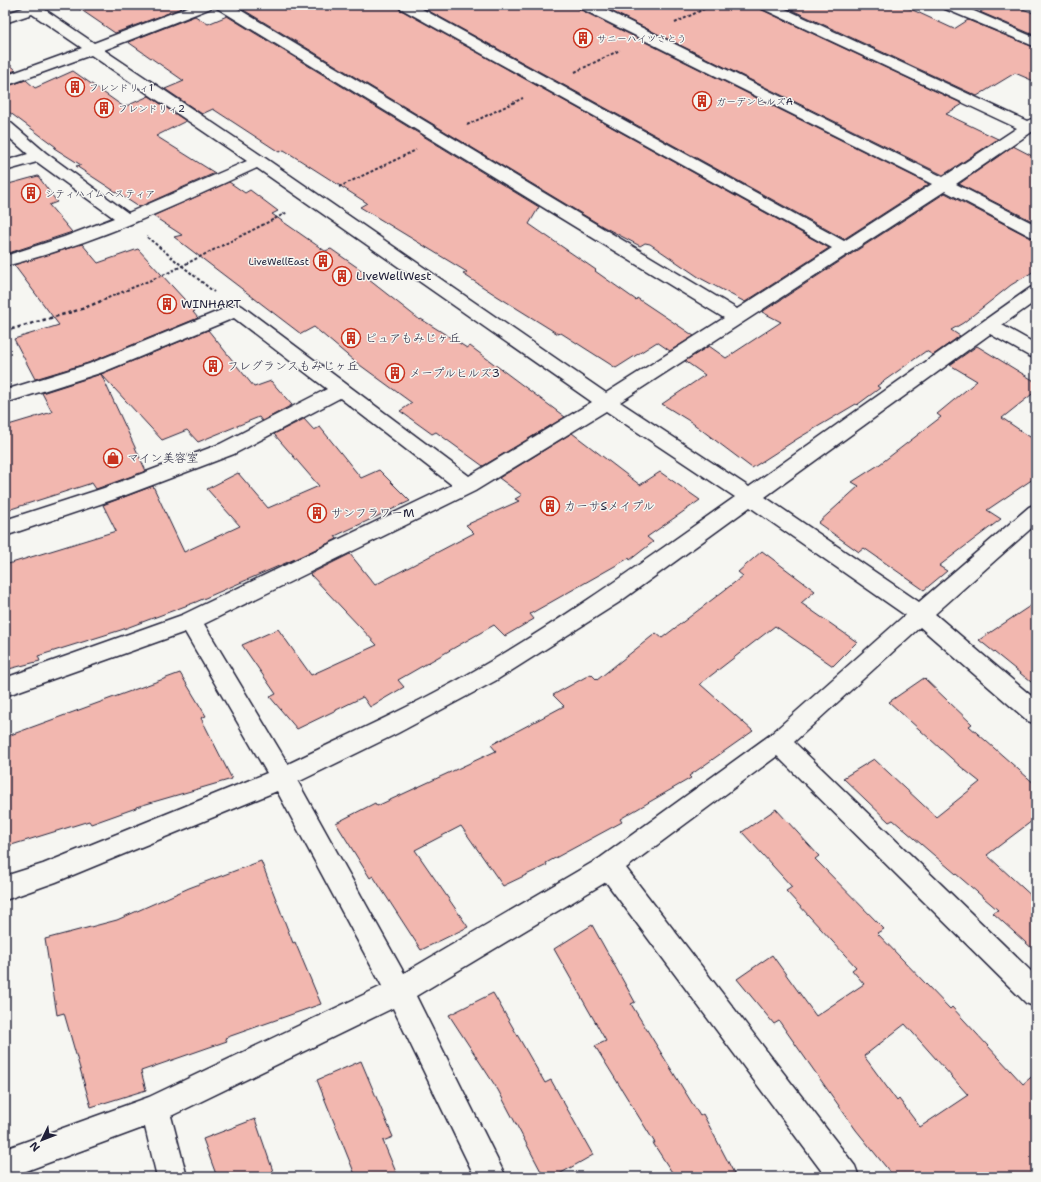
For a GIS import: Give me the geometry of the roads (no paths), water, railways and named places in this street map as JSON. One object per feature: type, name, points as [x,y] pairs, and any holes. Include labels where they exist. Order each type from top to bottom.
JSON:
[{"type":"street","points":[[5,81],[206,5]]},
{"type":"street","points":[[222,5],[736,318]]},
{"type":"street","points":[[405,5],[844,248]]},
{"type":"street","points":[[585,5],[944,184],[1036,232]]},
{"type":"street","points":[[766,5],[1032,124]]},
{"type":"street","points":[[948,5],[1036,43]]},
{"type":"street","points":[[5,18],[35,6],[93,49],[259,161],[606,402],[750,497],[920,614],[1036,714]]},
{"type":"street","points":[[5,686],[190,622],[468,486],[606,402],[944,184],[1032,124]]},
{"type":"street","points":[[5,126],[40,156],[127,220]]},
{"type":"street","points":[[5,166],[40,156]]},
{"type":"street","points":[[5,261],[48,250],[127,220],[259,161]]},
{"type":"street","points":[[5,888],[47,874],[283,778],[390,726],[487,675],[610,597],[1036,292]]},
{"type":"street","points":[[5,396],[96,368],[236,310],[468,486]]},
{"type":"street","points":[[989,326],[1036,352]]},
{"type":"street","points":[[5,528],[111,493],[227,449],[342,389]]},
{"type":"street","points":[[5,1164],[155,1109],[399,991],[609,866],[778,742],[1036,512]]},
{"type":"street","points":[[190,622],[283,778],[399,991],[491,1177]]},
{"type":"street","points":[[778,742],[1036,994]]},
{"type":"street","points":[[609,866],[844,1177]]},
{"type":"street","points":[[155,1109],[172,1177]]},
{"type":"place","name":"サニーハイツさとう","points":[[583,38]]},
{"type":"place","name":"フレンドリィ1","points":[[75,87]]},
{"type":"place","name":"ガーデンヒルズA","points":[[702,101]]},
{"type":"place","name":"フレンドリィ2","points":[[104,108]]},
{"type":"place","name":"シティハイムヘスティア","points":[[31,193]]},
{"type":"place","name":"LiveWellEast","points":[[323,261]]},
{"type":"place","name":"LiveWellWest","points":[[342,276]]},
{"type":"place","name":"WINHART","points":[[167,304]]},
{"type":"place","name":"ピュアもみじヶ丘","points":[[351,338]]},
{"type":"place","name":"フレグランスもみじヶ丘","points":[[213,366]]},
{"type":"place","name":"メープルヒルズ3","points":[[395,373]]},
{"type":"place","name":"マイン美容室","points":[[113,458]]},
{"type":"place","name":"カーサSメイプル","points":[[550,506]]},
{"type":"place","name":"サンフラワーM","points":[[317,513]]}]
